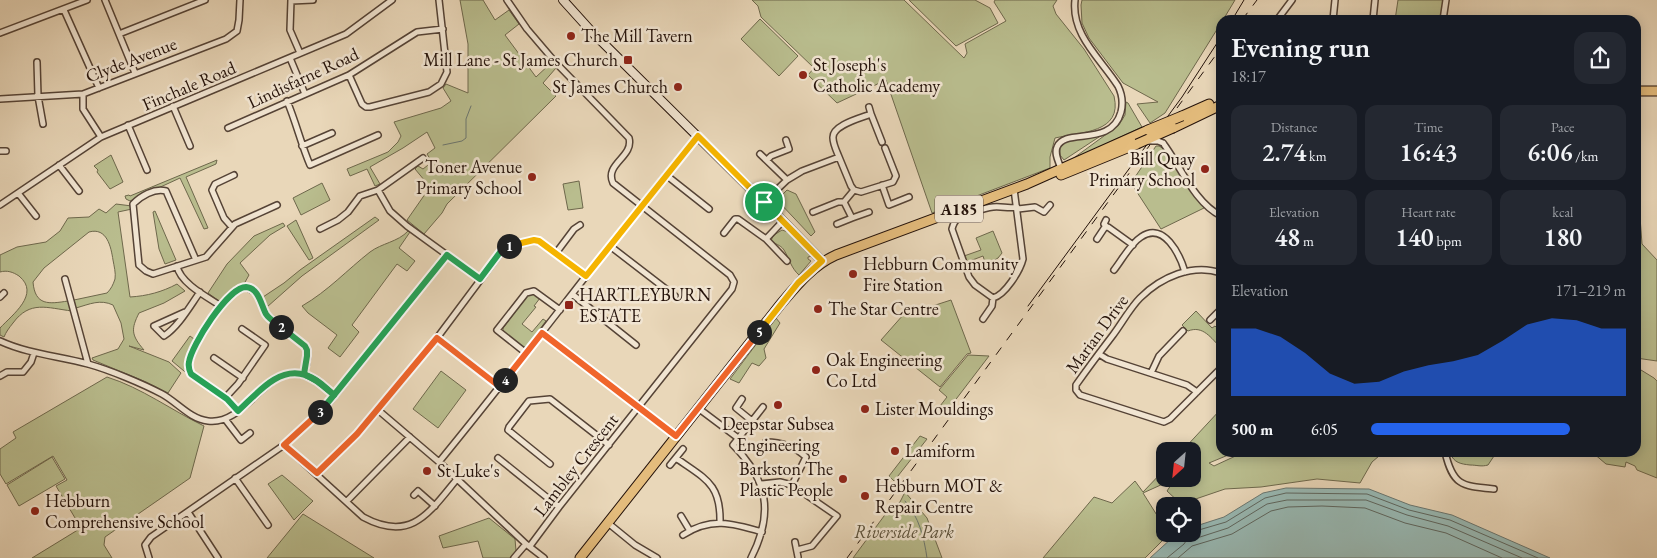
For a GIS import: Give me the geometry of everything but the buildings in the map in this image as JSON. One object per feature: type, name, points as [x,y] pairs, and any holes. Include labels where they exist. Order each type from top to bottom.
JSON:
[{"type":"main road","points":[[563,0],[591,31],[822,261]]},
{"type":"main road","points":[[1641,91],[1657,91]]},
{"type":"main road","name":"A185","points":[[1137,141],[1148,130],[1216,101]]},
{"type":"main road","name":"A185","points":[[580,558],[794,289],[822,261],[836,254],[1061,172],[1173,128],[1216,107]]},
{"type":"street","points":[[0,33],[87,0]]},
{"type":"street","points":[[105,0],[135,73]]},
{"type":"street","points":[[119,34],[205,0]]},
{"type":"street","name":"Clyde Avenue","points":[[0,98],[83,94],[226,39],[237,31],[240,0]]},
{"type":"street","points":[[300,53],[290,30],[291,0],[313,0]]},
{"type":"street","name":"Finchale Road","points":[[0,205],[101,137],[346,34],[392,0]]},
{"type":"street","points":[[349,75],[362,104],[370,108],[429,92],[441,84],[447,72],[439,0]]},
{"type":"street","points":[[507,0],[527,29],[556,63],[629,138],[631,144],[612,170],[610,177],[613,183],[642,205]]},
{"type":"street","points":[[1061,172],[1056,152],[1057,146],[1061,141],[1068,138],[1100,134],[1108,130],[1117,122],[1122,109],[1118,86],[1079,31],[1075,13],[1076,0]]},
{"type":"street","points":[[1281,15],[1292,0]]},
{"type":"street","points":[[1334,15],[1335,0]]},
{"type":"street","points":[[1374,15],[1375,0]]},
{"type":"street","points":[[1444,15],[1446,0]]},
{"type":"street","points":[[64,10],[99,88]]},
{"type":"street","name":"Lindisfarne Road","points":[[228,128],[349,75],[417,32],[443,29]]},
{"type":"street","points":[[290,58],[305,94]]},
{"type":"street","points":[[37,62],[38,96],[43,124]]},
{"type":"street","points":[[83,94],[83,109],[101,137]]},
{"type":"street","points":[[287,101],[310,165],[378,136]]},
{"type":"street","points":[[172,106],[190,146]]},
{"type":"street","points":[[869,107],[882,142]]},
{"type":"street","points":[[871,114],[837,128],[833,133],[839,158],[854,190],[861,192],[893,182],[896,176],[885,148]]},
{"type":"street","points":[[128,126],[147,170]]},
{"type":"street","points":[[302,146],[332,133]]},
{"type":"street","points":[[439,462],[698,136]]},
{"type":"street","points":[[767,160],[771,156],[790,151],[786,140]]},
{"type":"street","points":[[1137,141],[1156,141],[1163,144],[1201,199],[1208,208],[1216,213]]},
{"type":"street","points":[[760,154],[787,180]]},
{"type":"street","points":[[320,229],[338,220],[348,212],[360,196],[378,190],[424,158]]},
{"type":"street","points":[[764,202],[787,180],[802,172],[839,158]]},
{"type":"street","points":[[59,165],[79,191]]},
{"type":"street","points":[[232,227],[224,218],[212,190],[215,184],[234,175]]},
{"type":"street","points":[[666,175],[709,209]]},
{"type":"street","points":[[882,185],[889,205],[909,197]]},
{"type":"street","points":[[993,298],[1000,296],[1021,268],[1023,259],[1018,208],[1014,189]]},
{"type":"street","points":[[378,190],[390,212],[480,279]]},
{"type":"street","points":[[814,212],[844,202],[854,190]]},
{"type":"street","points":[[196,260],[166,191],[155,191],[140,197],[133,204],[139,265],[153,274],[206,257],[235,224],[277,205]]},
{"type":"street","points":[[18,193],[36,216]]},
{"type":"street","points":[[844,202],[852,218]]},
{"type":"street","name":"Lambley Crescent","points":[[514,558],[528,545],[559,507],[732,289],[734,282],[730,275],[642,205]]},
{"type":"street","points":[[993,298],[975,285],[969,277],[952,229],[953,223],[958,219],[991,208],[1034,207],[1044,212],[1050,205]]},
{"type":"street","points":[[837,224],[869,212]]},
{"type":"street","points":[[724,233],[735,219],[738,219],[766,239],[787,262]]},
{"type":"street","points":[[1106,220],[1104,224],[1107,227],[1133,244]]},
{"type":"street","points":[[766,239],[783,221]]},
{"type":"street","points":[[556,253],[574,229],[580,225]]},
{"type":"street","points":[[1097,238],[1107,227]]},
{"type":"street","points":[[1114,270],[1133,244],[1146,234],[1154,233],[1170,241],[1177,252],[1185,272]]},
{"type":"street","points":[[317,473],[357,434],[378,410],[437,338],[504,247],[534,240],[539,241],[586,276]]},
{"type":"street","points":[[610,246],[675,296]]},
{"type":"street","points":[[149,558],[145,545],[151,537],[284,445],[323,410],[447,255]]},
{"type":"street","points":[[177,266],[178,273],[183,280],[221,306]]},
{"type":"street","name":"Marian Drive","points":[[1216,272],[1206,269],[1185,272],[1167,279],[1141,297],[1076,385],[1076,390],[1080,395],[1164,422],[1170,419],[1216,373]]},
{"type":"street","points":[[65,279],[88,364]]},
{"type":"street","points":[[238,411],[226,398],[191,374],[188,368],[194,348],[221,306],[233,292],[246,287],[257,293],[267,315],[305,346],[307,356],[304,374]]},
{"type":"street","points":[[526,353],[497,330],[526,293],[534,290],[560,310]]},
{"type":"street","points":[[185,312],[154,326],[164,336],[173,329],[200,292]]},
{"type":"street","points":[[572,294],[636,345]]},
{"type":"street","points":[[983,319],[992,306],[993,298]]},
{"type":"street","points":[[1210,320],[1216,314]]},
{"type":"street","points":[[226,398],[243,378],[265,345],[242,329]]},
{"type":"street","points":[[1151,373],[1159,356],[1183,331]]},
{"type":"street","points":[[542,333],[676,436]]},
{"type":"street","points":[[437,338],[500,387]]},
{"type":"street","points":[[0,341],[34,353],[88,364],[156,391],[198,418],[208,421],[225,419],[238,411],[273,380],[288,374],[304,374],[317,381],[334,395]]},
{"type":"street","points":[[0,376],[7,372],[24,372],[31,362],[34,353]]},
{"type":"street","points":[[1099,354],[1187,385],[1197,392]]},
{"type":"street","points":[[214,358],[243,378]]},
{"type":"street","points":[[550,464],[508,430],[529,401],[550,399],[609,445]]},
{"type":"street","points":[[742,399],[736,408],[752,421]]},
{"type":"street","points":[[751,558],[762,532],[766,510],[761,484],[751,466],[733,445],[763,407]]},
{"type":"street","points":[[698,408],[738,438]]},
{"type":"street","points":[[378,410],[439,462],[544,558]]},
{"type":"street","points":[[225,419],[241,440],[250,433]]},
{"type":"street","points":[[347,501],[410,437]]},
{"type":"street","points":[[766,442],[786,444],[799,450],[806,457],[792,485]]},
{"type":"street","points":[[284,445],[317,473],[363,517],[376,524],[398,527],[417,522],[430,512],[457,479]]},
{"type":"street","points":[[670,465],[683,449]]},
{"type":"street","points":[[1446,457],[1450,471],[1459,482],[1470,486],[1494,489]]},
{"type":"street","points":[[498,458],[559,507]]},
{"type":"street","points":[[676,458],[712,485],[718,496],[720,523]]},
{"type":"street","points":[[234,478],[268,525]]},
{"type":"street","points":[[761,484],[780,482],[792,485],[838,516],[812,546],[797,550]]},
{"type":"street","points":[[414,495],[418,491],[435,506]]},
{"type":"street","points":[[188,512],[218,558]]},
{"type":"street","points":[[681,516],[690,531]]},
{"type":"street","points":[[608,523],[635,545],[657,558]]},
{"type":"street","points":[[683,535],[706,525],[720,523],[742,526],[762,532]]},
{"type":"street","points":[[795,542],[798,557]]},
{"type":"green space","points":[[460,0],[483,0],[495,20],[509,10],[519,24],[505,35],[536,77],[551,63],[556,68],[543,83],[556,96],[447,204],[442,213],[424,234],[407,220],[430,187],[415,169],[418,166],[423,169],[432,162],[427,154],[435,148],[427,132],[370,167],[380,184],[375,186],[367,169],[350,176],[347,169],[388,152],[398,142],[401,136],[394,122],[441,108],[451,101],[443,88],[446,84],[468,93],[468,44]]},
{"type":"green space","points":[[752,0],[904,0],[964,58],[967,53],[965,44],[1006,21],[994,2],[995,0],[1057,0],[1053,6],[1056,14],[1084,49],[1114,96],[1115,108],[1112,117],[1098,129],[1055,138],[1050,157],[1050,168],[932,213],[886,80],[837,103],[808,75],[814,68],[761,17],[758,6]]},
{"type":"green space","points":[[909,0],[975,0],[990,8],[998,23],[956,46]]},
{"type":"green space","points":[[1082,0],[1235,0],[1226,15],[1216,15],[1216,31],[1165,113],[1150,123],[1137,104],[1158,102],[1123,83],[1089,38],[1082,23]]},
{"type":"green space","points":[[1398,0],[1444,0],[1442,15],[1396,15]]},
{"type":"green space","points":[[760,19],[798,56],[779,76],[741,39]]},
{"type":"green space","points":[[1126,102],[1142,127],[1071,160],[1119,125],[1125,115]]},
{"type":"green space","points":[[1102,135],[1064,160],[1060,155],[1060,148],[1066,141]]},
{"type":"green space","points":[[1156,146],[1164,149],[1204,208],[1161,229],[1131,183]]},
{"type":"green space","points":[[111,155],[123,182],[110,189],[94,166]]},
{"type":"green space","points":[[217,160],[216,164],[186,177],[208,228],[204,229],[180,178],[130,201],[126,199],[125,196],[130,196]]},
{"type":"green space","points":[[579,181],[583,208],[568,210],[563,184]]},
{"type":"green space","points":[[322,183],[330,200],[301,215],[293,198]]},
{"type":"green space","points":[[787,190],[796,194],[815,232],[811,236],[777,200]]},
{"type":"green space","points":[[116,204],[132,206],[132,209],[118,212],[130,297],[154,293],[177,284],[185,291],[164,303],[139,313],[134,332],[144,350],[129,346],[169,362],[181,373],[168,393],[92,358],[118,349],[124,339],[121,323],[113,305],[99,302],[76,308],[74,300],[107,293],[114,281],[115,272],[111,249],[107,239],[100,232],[89,232],[44,268],[33,282],[37,296],[44,302],[68,301],[72,311],[47,307],[33,308],[19,316],[4,337],[0,335],[0,328],[22,304],[27,290],[25,283],[19,276],[10,272],[0,272],[0,255],[17,247],[46,242],[60,231],[68,218],[89,217],[99,209],[106,213]]},
{"type":"green space","points":[[155,211],[176,260],[165,264],[159,249],[153,212]]},
{"type":"green space","points":[[375,217],[379,220],[302,276],[267,307],[263,297]]},
{"type":"green space","points":[[296,220],[313,258],[309,260],[287,226]]},
{"type":"green space","points":[[283,223],[285,226],[270,235],[240,263],[249,275],[244,284],[234,288],[222,301],[208,293],[227,264],[254,236]]},
{"type":"green space","points":[[782,230],[788,232],[812,256],[808,257],[811,261],[799,275],[782,248],[771,240],[774,235]]},
{"type":"green space","points":[[1641,230],[1642,244],[1657,260],[1657,361],[1641,359]]},
{"type":"green space","points":[[408,231],[410,232],[399,248],[415,261],[407,271],[397,264],[352,325],[359,332],[340,357],[328,348],[337,335],[308,313],[302,306],[329,287],[370,252],[400,238]]},
{"type":"green space","points":[[993,231],[1002,253],[998,258],[986,265],[983,256],[967,262],[964,256],[981,250],[976,238]]},
{"type":"green space","points":[[533,293],[540,298],[534,306],[536,307],[522,324],[532,332],[543,319],[546,321],[526,347],[523,347],[503,331],[503,328],[528,295]]},
{"type":"green space","points":[[951,300],[971,353],[967,354],[940,387],[881,340],[911,306],[914,312]]},
{"type":"green space","points":[[1196,311],[1212,328],[1216,327],[1216,343],[1202,331],[1188,331],[1182,325]]},
{"type":"green space","points":[[776,318],[780,323],[764,349],[766,358],[759,366],[752,363],[739,383],[730,379]]},
{"type":"green space","points":[[190,336],[194,339],[188,351],[185,369],[190,376],[172,361]]},
{"type":"green space","points":[[968,355],[989,356],[947,411],[940,406],[947,397],[939,390]]},
{"type":"green space","points":[[1641,370],[1657,381],[1657,478],[1637,470],[1635,466],[1626,462],[1625,467],[1606,464],[1598,457],[1641,457]]},
{"type":"green space","points":[[441,371],[466,390],[438,428],[413,409]]},
{"type":"green space","points":[[107,377],[144,393],[204,426],[190,478],[105,537],[104,545],[112,558],[32,558],[81,528],[56,486],[67,480],[53,456],[6,484],[0,474],[0,449],[16,438],[13,432]]},
{"type":"green space","points":[[1216,414],[1216,457],[1223,457],[1209,463],[1214,466],[1233,457],[1378,457],[1372,462],[1360,483],[1317,479],[1261,487],[1225,489],[1201,497],[1173,497],[1167,491],[1169,488],[1201,488],[1201,442],[1190,442]]},
{"type":"green space","points":[[920,436],[927,439],[894,481],[889,476]]},
{"type":"green space","points":[[52,457],[65,479],[19,506],[7,485]]},
{"type":"green space","points":[[1453,457],[1493,457],[1488,465],[1481,466],[1467,465]]},
{"type":"green space","points":[[282,475],[313,501],[294,520],[268,484]]},
{"type":"green space","points":[[1156,478],[1156,487],[1143,493],[1156,514],[1156,542],[1161,542],[1145,558],[1043,558],[1094,497],[1112,503],[1135,481],[1143,492]]},
{"type":"green space","name":"Riverside Park","points":[[905,492],[927,518],[942,558],[853,558],[887,512],[900,502]]},
{"type":"green space","points":[[303,514],[374,558],[267,558]]},
{"type":"green space","points":[[489,518],[515,539],[516,551],[510,558],[483,558],[478,541],[443,548],[439,536]]},
{"type":"water","points":[[1286,488],[1369,489],[1410,505],[1452,515],[1550,558],[1150,558],[1168,542],[1201,542],[1201,524],[1224,517],[1263,493]]},
{"type":"waterway","points":[[443,145],[462,141],[466,138],[466,119],[471,106]]},
{"type":"waterway","points":[[905,501],[914,514],[920,528],[927,558]]},
{"type":"tram line","points":[[1235,15],[1244,0]]},
{"type":"tram line","points":[[1028,306],[1182,97],[1216,45]]},
{"type":"railway","points":[[1246,15],[1257,0]]},
{"type":"railway","points":[[847,558],[1216,55]]},
{"type":"place","name":"The Mill Tavern","points":[[571,36]]},
{"type":"place","name":"Mill Lane - St James Church","points":[[628,60]]},
{"type":"place","name":"St Joseph's Catholic Academy","points":[[803,75]]},
{"type":"place","name":"St James Church","points":[[678,87]]},
{"type":"place","name":"Bill Quay Primary School","points":[[1205,169]]},
{"type":"place","name":"Toner Avenue Primary School","points":[[532,177]]},
{"type":"place","name":"Hebburn Community Fire Station","points":[[853,274]]},
{"type":"place","name":"HARTLEYBURN ESTATE","points":[[569,305]]},
{"type":"place","name":"The Star Centre","points":[[818,309]]},
{"type":"place","name":"Oak Engineering Co Ltd","points":[[816,370]]},
{"type":"place","name":"Deepstar Subsea Engineering","points":[[778,405]]},
{"type":"place","name":"Lister Mouldings","points":[[865,409]]},
{"type":"place","name":"Lamiform","points":[[895,451]]},
{"type":"place","name":"St Luke's","points":[[427,471]]},
{"type":"place","name":"Barkston The Plastic People","points":[[843,479]]},
{"type":"place","name":"Hebburn MOT & Repair Centre","points":[[865,496]]},
{"type":"place","name":"Hebburn Comprehensive School","points":[[35,511]]},
{"type":"route","points":[[764,202],[698,136],[586,276],[539,241],[534,240],[504,247],[480,279],[447,255],[334,395],[317,381],[304,374],[307,356],[305,346],[267,315],[257,293],[246,287],[233,292],[209,322],[194,348],[188,368],[191,374],[227,399],[238,411],[273,380],[281,376],[304,374],[310,377],[317,381],[334,395],[323,410],[284,445],[317,473],[357,434],[437,338],[500,387],[542,333],[676,436],[798,283],[822,261],[764,202]]}]
